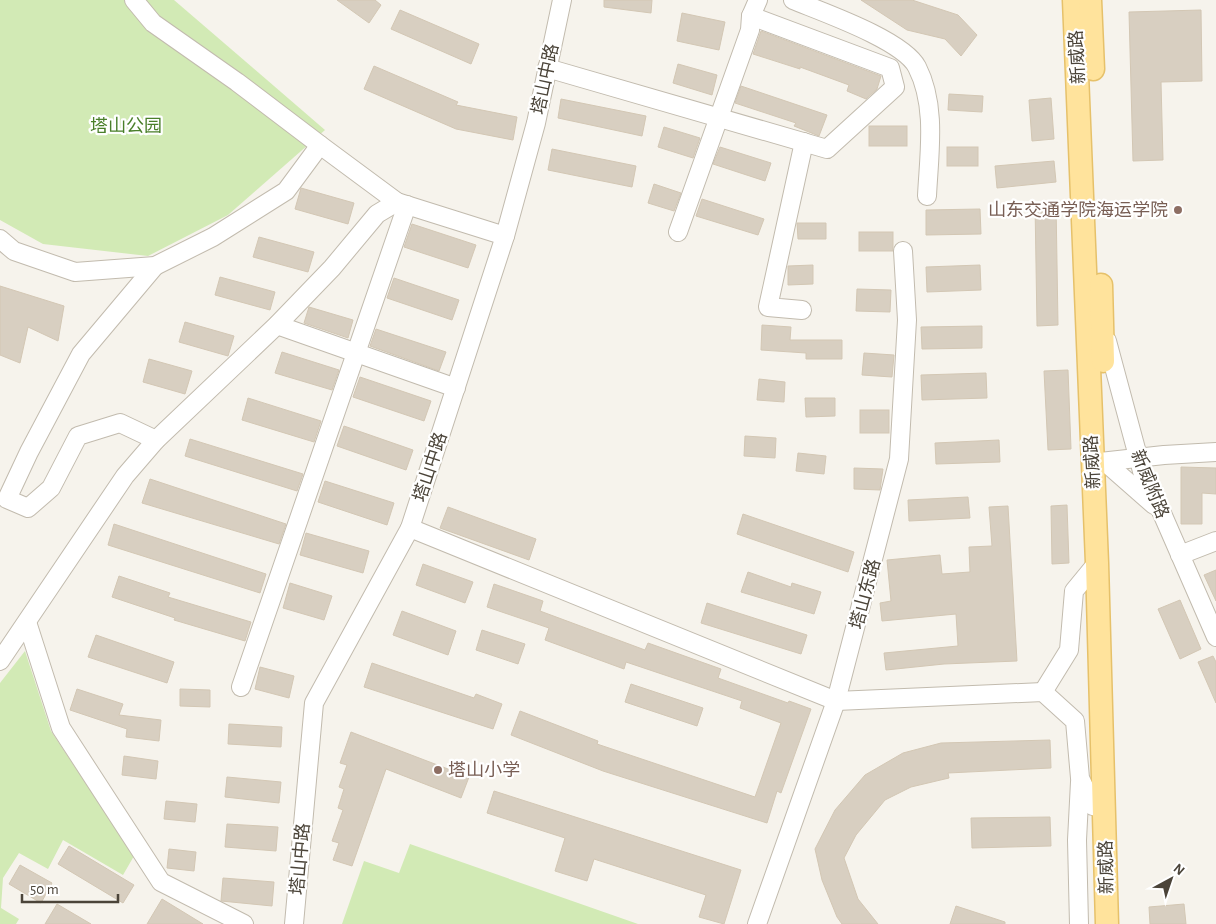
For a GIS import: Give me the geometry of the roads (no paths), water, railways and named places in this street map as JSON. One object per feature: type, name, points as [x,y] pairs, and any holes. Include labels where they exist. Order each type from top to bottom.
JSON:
[{"type":"main road","name":"新威路","points":[[1074,0],[1098,462],[1109,519],[1120,924]]},
{"type":"main road","name":"新威路","points":[[1090,0],[1103,324],[1098,462],[1097,563],[1107,924]]},
{"type":"street","points":[[134,0],[153,23],[402,204],[505,236]]},
{"type":"street","name":"塔山中路","points":[[294,924],[314,703],[410,528],[505,236],[536,123],[562,0]]},
{"type":"street","points":[[793,0],[875,35],[902,51],[916,66],[930,119],[927,196]]},
{"type":"street","points":[[547,68],[718,116],[827,149],[895,87],[890,68],[754,8],[750,30],[718,116],[678,232]]},
{"type":"street","points":[[802,310],[768,307],[804,142]]},
{"type":"street","points":[[0,240],[14,251],[75,272],[155,266],[213,237],[286,191],[320,145]]},
{"type":"street","points":[[2,654],[27,622],[125,476],[156,440],[276,326],[332,268],[377,214],[402,204]]},
{"type":"street","points":[[241,687],[357,354],[402,204]]},
{"type":"street","name":"塔山东路","points":[[757,924],[836,701],[899,459],[907,320],[903,251]]},
{"type":"street","points":[[155,266],[82,354],[29,452],[7,499],[28,508],[51,488],[78,436],[120,423],[156,440]]},
{"type":"street","name":"新威附路","points":[[1103,324],[1143,475],[1161,511],[1216,637]]},
{"type":"street","points":[[276,326],[456,388]]},
{"type":"street","points":[[1098,462],[1137,457],[1216,452]]},
{"type":"street","points":[[1098,462],[1161,511]]},
{"type":"street","points":[[410,528],[836,701],[1043,692],[1075,721],[1080,778],[1077,840],[1079,924]]},
{"type":"street","points":[[1180,555],[1216,541]]},
{"type":"street","points":[[1043,692],[1069,650],[1074,591],[1097,563]]},
{"type":"street","points":[[27,622],[61,728],[160,882],[244,924]]},
{"type":"street","points":[[1080,778],[1093,806],[1105,808]]},
{"type":"place","name":"山东交通学院海运学院","points":[[1178,210]]},
{"type":"place","name":"塔山小学","points":[[438,770]]},
{"type":"park label","name":"塔山公园","points":[[126,126]]}]
